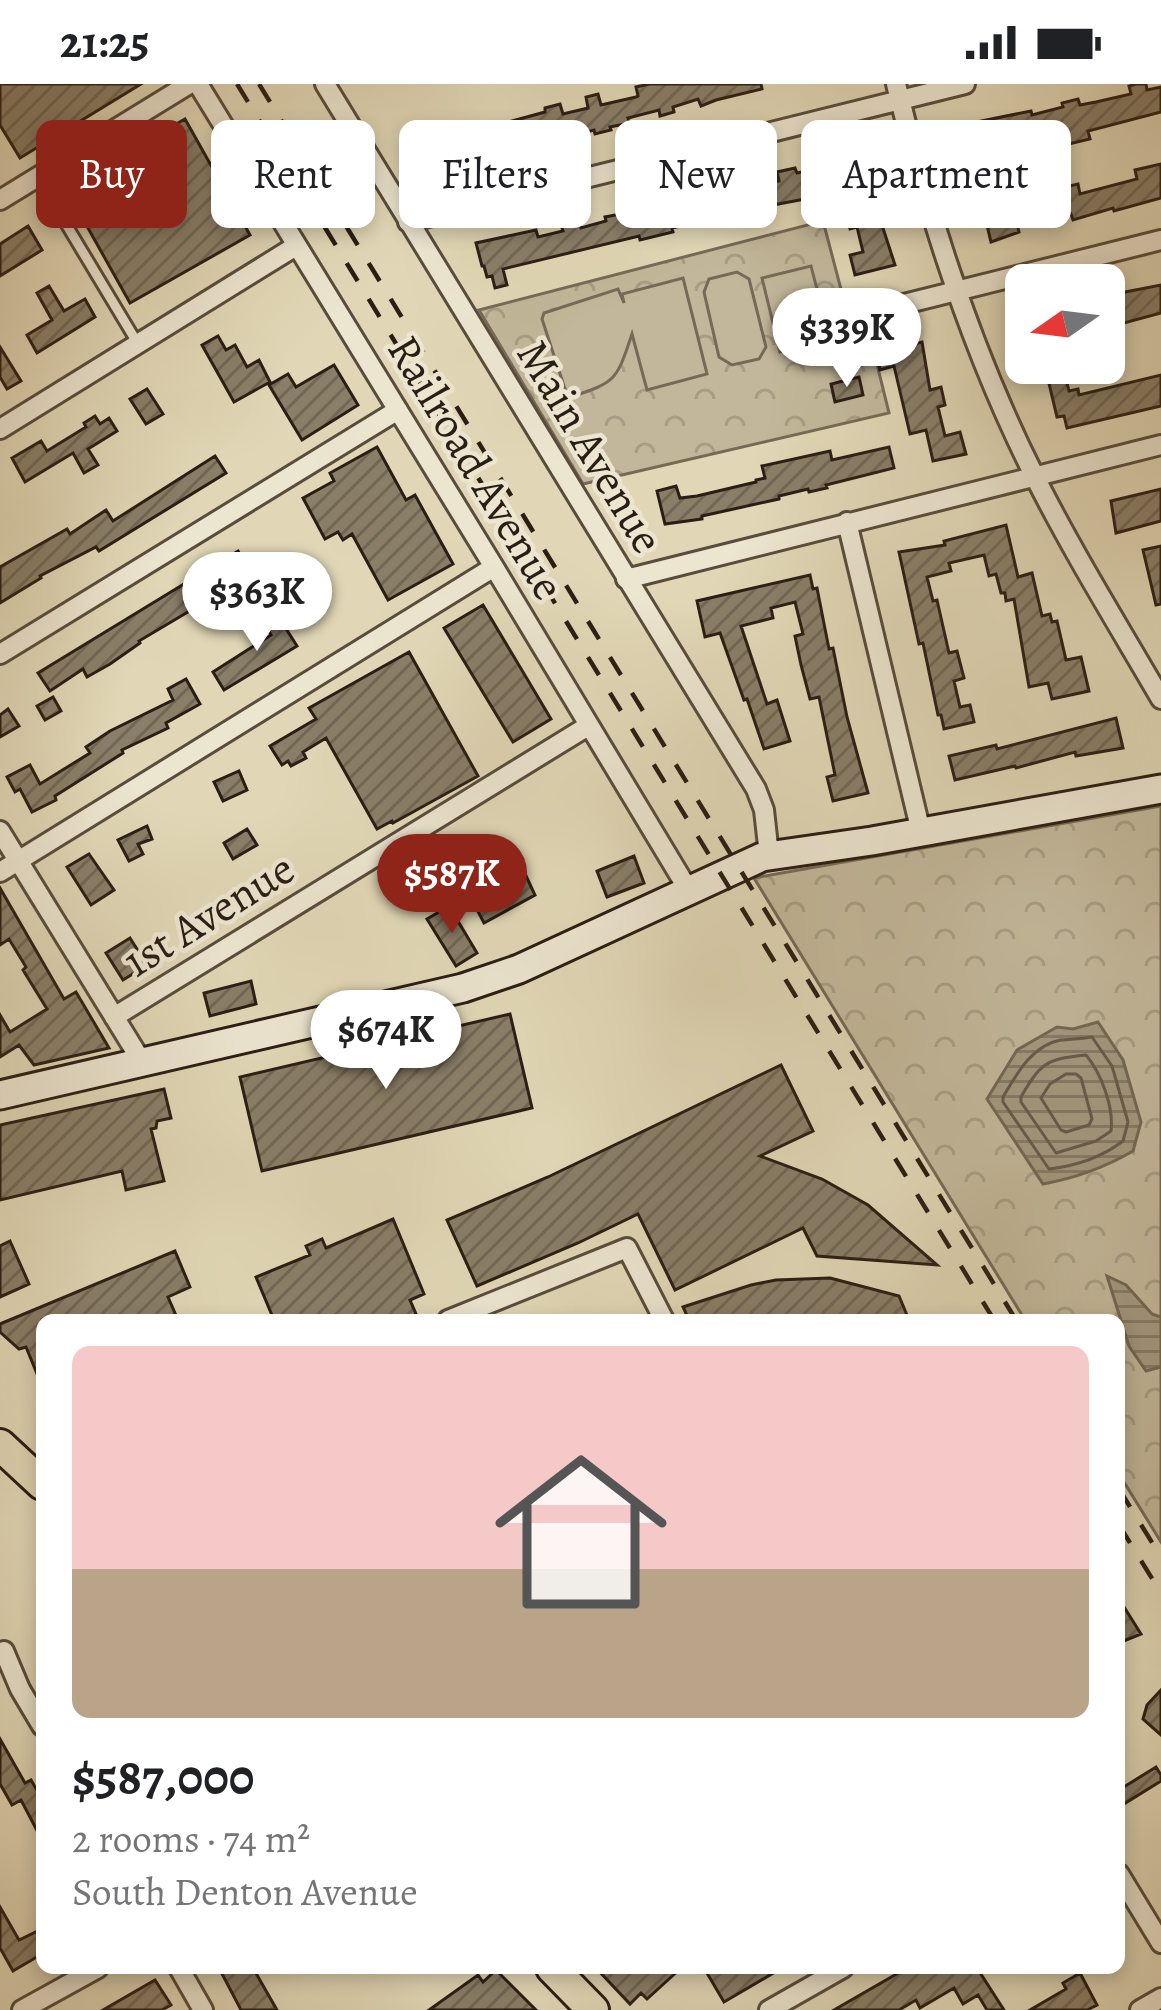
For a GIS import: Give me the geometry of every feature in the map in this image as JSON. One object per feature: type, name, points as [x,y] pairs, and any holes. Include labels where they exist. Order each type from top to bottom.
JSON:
[{"type":"main road","points":[[0,1444],[36,1478]]},
{"type":"main road","points":[[557,1974],[593,2010]]},
{"type":"street","points":[[133,120],[193,84]]},
{"type":"street","name":"Railroad Avenue","points":[[193,84],[398,410],[688,891]]},
{"type":"street","name":"Main Avenue","points":[[325,84],[399,207]]},
{"type":"street","points":[[591,173],[898,92],[965,84]]},
{"type":"street","points":[[898,92],[957,290],[1034,476],[1161,699]]},
{"type":"street","points":[[0,200],[36,178]]},
{"type":"street","name":"Main Avenue","points":[[412,228],[756,788],[764,809],[769,855]]},
{"type":"street","points":[[853,316],[1161,241]]},
{"type":"street","points":[[0,429],[296,246]]},
{"type":"street","points":[[0,654],[398,410]]},
{"type":"street","points":[[626,579],[1161,445]]},
{"type":"street","points":[[848,523],[922,832]]},
{"type":"street","points":[[0,872],[494,567]]},
{"type":"street","name":"1st Avenue","points":[[114,1017],[588,726]]},
{"type":"street","points":[[0,1095],[506,974],[769,855],[1161,789]]},
{"type":"street","points":[[0,831],[142,1062]]},
{"type":"street","points":[[463,1314],[628,1247],[661,1314]]},
{"type":"street","points":[[4,1652],[36,1716]]},
{"type":"street","points":[[1125,1884],[1161,1943]]},
{"type":"street","points":[[22,2010],[87,1974]]},
{"type":"street","points":[[182,1974],[203,2010]]},
{"type":"street","points":[[769,2010],[832,1974]]},
{"type":"street","points":[[1141,2010],[1161,1998]]},
{"type":"lane","points":[[69,228],[138,344]]},
{"type":"green space","points":[[801,227],[825,228],[852,331],[868,328],[889,413],[583,484],[479,310]]},
{"type":"green space","points":[[811,266],[830,340],[780,352],[762,278]]},
{"type":"green space","points":[[737,272],[749,279],[766,347],[759,359],[732,365],[719,357],[704,292],[709,279]]},
{"type":"green space","points":[[683,278],[707,374],[647,390],[632,334],[612,378],[568,398],[544,313],[618,289],[624,303],[622,294]]},
{"type":"green space","points":[[1161,806],[1161,1542],[1125,1484],[1125,1314],[1021,1314],[754,878]]},
{"type":"water","points":[[1098,1022],[1123,1060],[1141,1122],[1133,1151],[1090,1172],[1043,1184],[987,1099],[1017,1050],[1057,1027],[1073,1029]]},
{"type":"water","points":[[1107,1276],[1126,1285],[1152,1314],[1161,1317],[1161,1367],[1146,1371],[1129,1346],[1125,1314],[1119,1314]]},
{"type":"building","points":[[0,84],[141,84],[82,120],[36,120],[36,148],[20,158],[0,125]]},
{"type":"building","points":[[761,84],[762,89],[701,106],[698,99],[660,116],[659,110],[615,120],[611,130],[595,134],[591,120],[516,120],[560,104],[563,114],[588,108],[586,97],[598,94],[601,105],[636,97],[636,87]]},
{"type":"building","points":[[1129,86],[1161,87],[1161,112],[1088,131],[1090,139],[1071,144],[1071,120],[987,120],[1031,111],[1032,115],[1078,99],[1080,105],[1131,94]]},
{"type":"building","points":[[187,123],[211,165],[211,228],[246,228],[250,235],[130,303],[88,228],[187,228]]},
{"type":"building","points":[[1161,164],[1161,198],[1073,220],[1071,186],[1078,184],[1080,194],[1137,179],[1135,170]]},
{"type":"building","points":[[795,168],[801,172],[801,200],[777,204],[777,172]]},
{"type":"building","points":[[615,215],[615,228],[672,228],[673,232],[503,269],[507,285],[495,288],[482,266],[476,243],[536,230],[538,237],[562,228],[591,228],[606,221],[605,217]]},
{"type":"building","points":[[28,226],[42,250],[0,276],[0,244]]},
{"type":"building","points":[[857,228],[883,228],[895,265],[855,275],[850,255],[863,252]]},
{"type":"building","points":[[988,228],[1018,228],[1019,232],[991,242]]},
{"type":"building","points":[[1161,285],[1161,313],[1125,323],[1125,292]]},
{"type":"building","points":[[49,286],[64,311],[85,299],[95,317],[37,353],[27,335],[52,320],[37,293]]},
{"type":"building","points":[[218,336],[226,350],[235,345],[247,367],[259,360],[270,382],[234,402],[202,345]]},
{"type":"building","points":[[922,342],[930,390],[941,387],[945,405],[938,407],[945,436],[960,432],[966,454],[933,461],[926,430],[910,434],[894,366],[880,370],[876,353]]},
{"type":"building","points":[[0,347],[21,381],[7,389],[0,377]]},
{"type":"building","points":[[334,365],[358,405],[302,440],[269,385],[288,374],[296,387]]},
{"type":"building","points":[[1161,375],[1161,406],[1067,428],[1064,416],[1057,417],[1049,384],[1067,384],[1069,391],[1078,389],[1079,395]]},
{"type":"building","points":[[859,377],[863,395],[835,402],[831,384]]},
{"type":"building","points":[[147,389],[163,414],[146,424],[130,399]]},
{"type":"building","points":[[95,416],[100,424],[109,418],[117,431],[88,449],[98,465],[84,473],[73,453],[25,482],[12,458],[41,441],[47,451]]},
{"type":"building","points":[[377,447],[406,500],[415,495],[453,564],[388,600],[352,534],[343,540],[338,532],[325,539],[303,498],[334,481],[330,473]]},
{"type":"building","points":[[889,447],[894,468],[702,519],[665,524],[657,491],[676,486],[680,498],[697,496],[765,478],[762,466],[830,451],[832,460]]},
{"type":"building","points":[[215,456],[226,473],[99,551],[96,547],[40,576],[0,603],[0,567],[67,529],[70,534],[106,510],[113,521]]},
{"type":"building","points":[[1161,489],[1161,521],[1116,533],[1111,501]]},
{"type":"building","points":[[1006,525],[1018,577],[1032,573],[1042,616],[1050,614],[1052,622],[1057,621],[1066,660],[1081,657],[1089,691],[1052,699],[1048,683],[1029,687],[1014,599],[1006,601],[996,574],[989,576],[984,555],[949,563],[951,571],[927,577],[949,653],[957,651],[964,678],[954,681],[960,707],[970,705],[974,722],[944,729],[899,552],[945,545],[944,541]]},
{"type":"building","points":[[1161,546],[1161,604],[1156,605],[1143,550]]},
{"type":"building","points":[[238,551],[256,584],[244,591],[235,575],[200,598],[203,603],[110,664],[87,677],[83,669],[50,691],[38,673]]},
{"type":"building","points":[[810,575],[868,793],[833,801],[827,777],[835,775],[819,697],[810,699],[801,665],[795,636],[803,634],[795,602],[771,608],[773,618],[741,626],[767,704],[777,700],[790,741],[764,749],[720,633],[705,637],[697,601]]},
{"type":"building","points":[[483,605],[551,719],[513,742],[444,628]]},
{"type":"building","points":[[276,613],[297,646],[224,690],[213,672],[271,635],[263,621]]},
{"type":"building","points":[[409,652],[478,776],[377,829],[326,738],[291,766],[288,761],[282,765],[270,746],[316,719],[309,708]]},
{"type":"building","points":[[186,679],[200,704],[166,723],[168,728],[122,750],[55,796],[56,800],[32,812],[20,789],[15,792],[7,777],[30,765],[40,784],[90,753],[86,747],[110,731],[173,700],[168,689]]},
{"type":"building","points":[[53,697],[61,711],[45,720],[37,706]]},
{"type":"building","points":[[8,709],[19,726],[0,737],[0,715]]},
{"type":"building","points":[[1116,718],[1123,748],[1076,756],[1075,752],[955,780],[949,756],[996,745],[997,749]]},
{"type":"building","points":[[239,771],[247,790],[223,801],[214,782]]},
{"type":"building","points":[[147,826],[152,839],[138,844],[143,854],[129,861],[118,840]]},
{"type":"building","points":[[247,829],[257,845],[233,859],[224,843]]},
{"type":"building","points":[[500,851],[510,869],[520,863],[535,895],[484,923],[459,875]]},
{"type":"building","points":[[89,854],[114,890],[91,905],[67,867]]},
{"type":"building","points":[[634,856],[644,883],[607,897],[597,871]]},
{"type":"building","points":[[0,888],[64,999],[76,992],[109,1048],[34,1065],[19,1045],[0,1057],[0,1015],[10,1032],[47,1009],[9,939],[0,945]]},
{"type":"building","points":[[449,906],[477,953],[456,966],[427,919]]},
{"type":"building","points":[[130,938],[147,965],[123,980],[106,953]]},
{"type":"building","points":[[251,981],[256,1004],[210,1016],[204,993]]},
{"type":"building","points":[[510,1014],[532,1108],[262,1171],[240,1077]]},
{"type":"building","points":[[781,1065],[813,1131],[760,1156],[822,1179],[868,1205],[937,1265],[817,1256],[803,1228],[675,1290],[638,1214],[477,1286],[447,1220]]},
{"type":"building","points":[[164,1089],[171,1118],[157,1121],[151,1129],[164,1181],[126,1190],[122,1171],[0,1200],[0,1125]]},
{"type":"building","points":[[393,1219],[424,1294],[410,1300],[416,1314],[271,1314],[256,1277],[310,1255],[306,1246],[322,1239],[326,1248]]},
{"type":"building","points":[[10,1241],[29,1284],[0,1297],[0,1246]]},
{"type":"building","points":[[175,1251],[190,1287],[168,1297],[175,1314],[36,1314],[36,1371],[26,1347],[19,1349],[0,1332],[0,1324]]},
{"type":"building","points":[[830,1278],[899,1296],[906,1314],[686,1314],[683,1307],[776,1280]]},
{"type":"building","points":[[1125,1609],[1141,1634],[1125,1641]]},
{"type":"building","points":[[1161,1690],[1161,1735],[1143,1719],[1147,1705]]},
{"type":"building","points":[[0,1739],[25,1783],[31,1780],[36,1789],[36,1829],[21,1800],[12,1805],[0,1784]]},
{"type":"building","points":[[1156,1767],[1161,1775],[1161,1781],[1125,1803],[1125,1786]]},
{"type":"building","points":[[0,1907],[19,1940],[36,1932],[36,1958],[13,1971],[0,1948]]},
{"type":"building","points":[[222,1974],[256,1974],[277,2010],[241,2010]]},
{"type":"building","points":[[500,1974],[536,2010],[429,2010],[478,1975],[483,1982]]},
{"type":"building","points":[[602,1974],[674,1974],[647,1999],[641,1993],[630,2004]]},
{"type":"building","points":[[708,1974],[772,1974],[724,2002]]},
{"type":"building","points":[[897,1974],[981,1974],[1004,2010],[987,2010],[978,1995],[963,2004],[954,1988],[920,2008],[916,2000],[899,2010],[834,2010]]},
{"type":"building","points":[[1081,1974],[1097,2005],[1087,2010],[1030,2010],[1066,1989],[1063,1983]]},
{"type":"building","points":[[155,1980],[171,2005],[162,2010],[103,2010]]},
{"type":"railway","points":[[237,84],[990,1314]]},
{"type":"railway","points":[[259,84],[1012,1314]]},
{"type":"railway","points":[[1125,1499],[1161,1557]]},
{"type":"railway","points":[[1125,1535],[1161,1593]]}]
